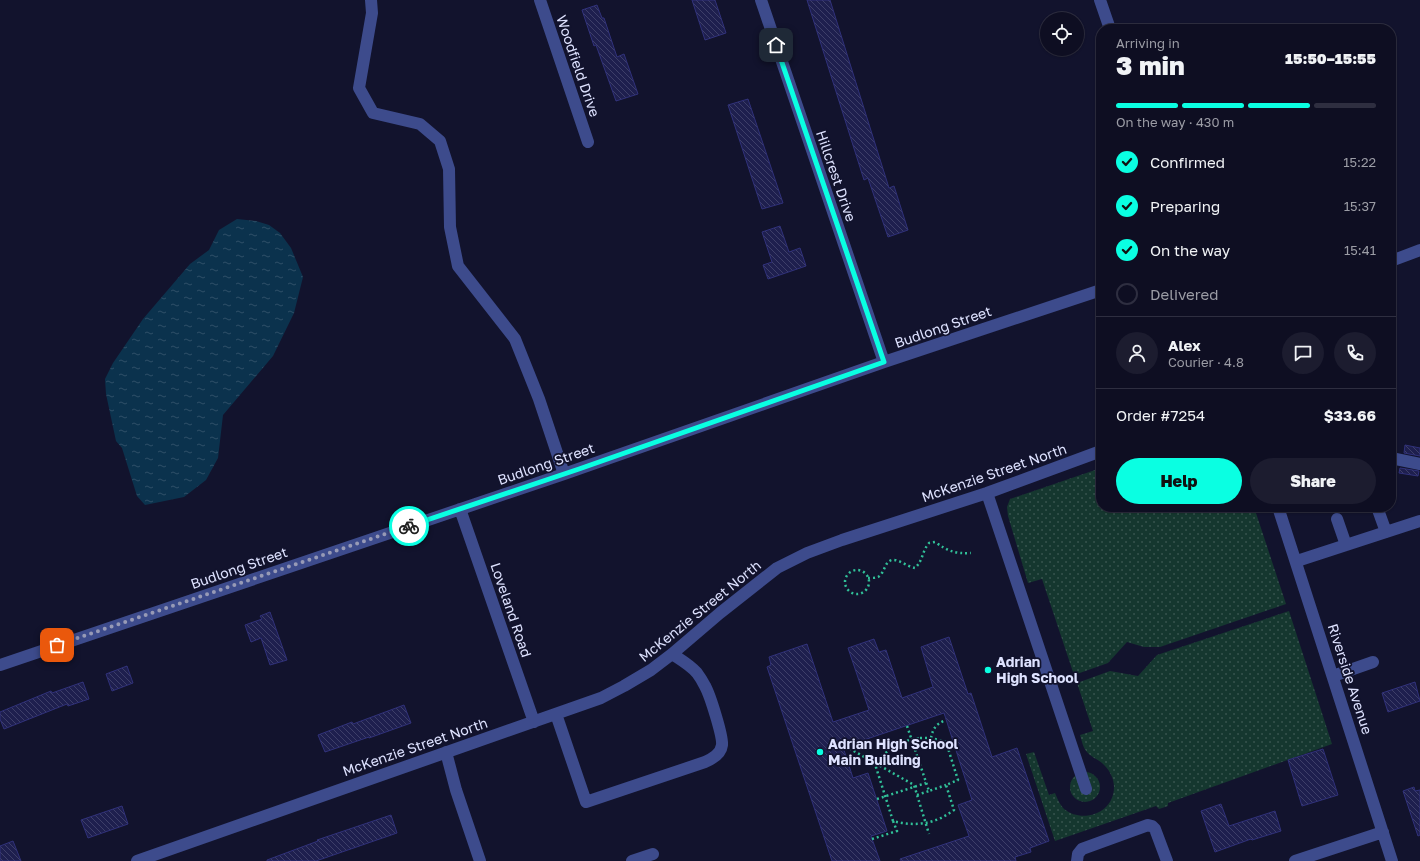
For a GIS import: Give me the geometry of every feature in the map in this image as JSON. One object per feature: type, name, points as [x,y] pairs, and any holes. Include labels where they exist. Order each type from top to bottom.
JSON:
[{"type":"street","points":[[371,0],[372,13],[359,88],[373,113],[420,124],[440,141],[449,169],[450,227],[458,266],[515,339],[539,399],[564,474]]},
{"type":"street","name":"Woodfield Drive","points":[[540,0],[588,142]]},
{"type":"street","name":"Hillcrest Drive","points":[[761,0],[884,362]]},
{"type":"street","points":[[1100,0],[1108,24]]},
{"type":"street","points":[[1396,259],[1420,250]]},
{"type":"street","name":"Budlong Street","points":[[0,665],[564,474],[884,362],[1096,292]]},
{"type":"street","name":"McKenzie Street North","points":[[137,861],[601,698],[650,670],[672,654],[720,613],[777,568],[807,553],[842,540],[987,493],[1096,453]]},
{"type":"street","points":[[1396,459],[1420,464]]},
{"type":"street","points":[[987,493],[1086,789]]},
{"type":"street","name":"Loveland Road","points":[[460,509],[534,722]]},
{"type":"street","name":"Riverside Avenue","points":[[1280,512],[1392,861]]},
{"type":"street","points":[[1379,512],[1386,532]]},
{"type":"street","points":[[1337,519],[1346,545]]},
{"type":"street","points":[[1296,561],[1420,521]]},
{"type":"street","points":[[556,714],[586,802],[714,758],[722,745],[719,727],[706,687],[697,673],[672,654]]},
{"type":"street","points":[[1333,676],[1373,662]]},
{"type":"street","points":[[446,752],[456,790],[480,861]]},
{"type":"street","points":[[1077,861],[1078,854],[1082,849],[1148,825],[1155,829],[1167,861]]},
{"type":"street","points":[[1295,861],[1383,832]]},
{"type":"street","points":[[632,861],[653,854]]},
{"type":"path","points":[[868,578],[877,577],[882,573],[887,563],[891,560],[898,561],[909,567],[915,568],[920,564],[925,547],[929,543],[935,542],[945,549],[957,554],[970,554]]},
{"type":"path","points":[[853,570],[861,570],[867,575],[868,578],[868,587],[862,593],[850,593],[845,586],[846,574],[853,570]]},
{"type":"path","points":[[931,738],[933,729],[938,723],[946,720]]},
{"type":"path","points":[[907,726],[929,791]]},
{"type":"path","points":[[875,764],[883,754],[901,742],[912,739],[931,738],[946,742],[958,780],[917,795]]},
{"type":"path","points":[[845,746],[914,785],[929,834]]},
{"type":"path","points":[[872,839],[897,831],[875,764]]},
{"type":"path","points":[[877,799],[926,783]]},
{"type":"path","points":[[893,821],[904,824],[926,824],[935,821],[954,810],[946,785]]},
{"type":"green space","points":[[1096,470],[1096,512],[1256,512],[1286,604],[1160,647],[1144,647],[1127,642],[1108,663],[1074,675],[1042,579],[1028,583],[1008,516],[1007,507],[1010,499]]},
{"type":"green space","points":[[1289,611],[1332,744],[1168,803],[1168,806],[1159,809],[1156,806],[1055,841],[1026,754],[1034,752],[1049,795],[1055,793],[1064,809],[1072,813],[1080,816],[1096,813],[1109,804],[1113,796],[1114,784],[1111,774],[1102,763],[1089,754],[1080,735],[1093,731],[1077,683],[1110,671],[1138,676],[1157,655]]},
{"type":"green space","points":[[1085,772],[1096,776],[1100,787],[1096,798],[1085,802],[1074,798],[1070,787],[1074,776]]},
{"type":"water","points":[[237,219],[256,221],[269,225],[280,233],[291,248],[303,277],[294,313],[273,356],[223,415],[218,458],[206,480],[184,497],[145,505],[137,496],[122,448],[116,441],[106,394],[105,379],[113,363],[143,319],[190,264],[209,250],[219,230]]},
{"type":"building","points":[[692,0],[715,0],[726,33],[705,40]]},
{"type":"building","points":[[807,0],[830,0],[889,188],[894,186],[908,230],[888,237],[868,178],[864,180]]},
{"type":"building","points":[[597,5],[602,18],[604,18],[617,57],[624,54],[638,94],[616,101],[596,45],[594,46],[582,10]]},
{"type":"building","points":[[748,99],[783,203],[762,209],[728,105]]},
{"type":"building","points":[[780,226],[789,252],[800,248],[806,266],[768,279],[763,265],[772,262],[762,232]]},
{"type":"building","points":[[1405,445],[1420,448],[1420,456],[1404,453]]},
{"type":"building","points":[[1400,468],[1419,471],[1418,476],[1399,473]]},
{"type":"building","points":[[270,612],[287,660],[270,665],[261,638],[251,642],[245,625],[262,619],[260,616]]},
{"type":"building","name":"Adrian High School Main Building","points":[[949,637],[968,694],[971,693],[992,757],[1017,748],[1049,841],[1030,848],[1031,852],[1015,857],[1016,861],[901,861],[900,859],[969,836],[958,805],[972,800],[944,713],[843,747],[853,778],[868,773],[887,831],[871,836],[880,861],[832,861],[767,667],[771,665],[769,657],[807,644],[833,722],[869,710],[848,648],[874,639],[879,652],[886,650],[902,698],[933,687],[921,647]]},
{"type":"building","points":[[127,666],[133,683],[112,691],[106,674]]},
{"type":"building","points":[[83,682],[89,699],[68,706],[67,704],[4,729],[0,719],[0,712],[51,691],[52,693]]},
{"type":"building","points":[[1415,682],[1420,701],[1388,712],[1382,693]]},
{"type":"building","points":[[404,705],[411,723],[325,752],[318,735]]},
{"type":"building","points":[[1323,749],[1338,795],[1302,806],[1288,760]]},
{"type":"building","points":[[1414,787],[1415,791],[1420,790],[1420,835],[1418,836],[1403,791]]},
{"type":"building","points":[[1221,804],[1229,826],[1275,811],[1281,831],[1252,840],[1251,839],[1215,852],[1201,811]]},
{"type":"building","points":[[122,806],[128,824],[88,838],[81,820]]},
{"type":"building","points":[[391,815],[397,833],[316,861],[267,861],[318,841],[317,840]]},
{"type":"building","points":[[13,841],[21,861],[0,861],[0,846]]},
{"type":"way so far","points":[[57,645],[409,526]]},
{"type":"place","name":"Adrian High School","points":[[988,670]]},
{"type":"place","name":"Adrian High School Main Building","points":[[820,752]]},
{"type":"route","points":[[409,526],[579,469],[884,362],[776,45]]}]
